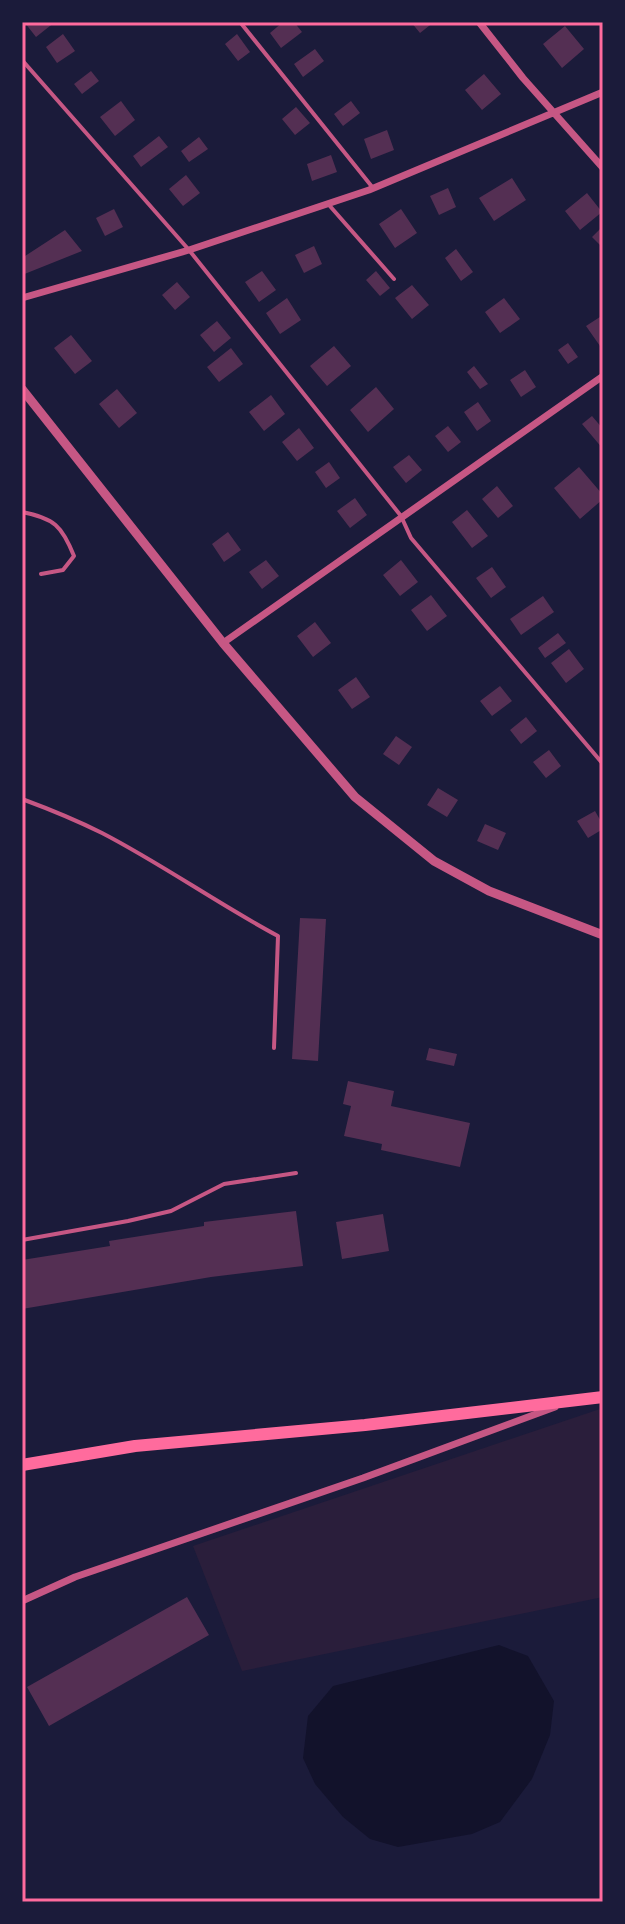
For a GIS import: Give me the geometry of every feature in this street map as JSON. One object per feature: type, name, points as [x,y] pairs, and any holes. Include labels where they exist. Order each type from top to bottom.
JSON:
[{"type":"main road","points":[[22,1465],[135,1446],[365,1425],[603,1397]]},
{"type":"street","points":[[479,22],[523,78],[603,168]]},
{"type":"street","points":[[22,298],[189,250],[373,188],[603,92]]},
{"type":"street","points":[[223,643],[603,376]]},
{"type":"street","points":[[22,389],[223,643],[355,797],[434,861],[489,891],[603,935]]},
{"type":"street","points":[[22,1601],[75,1577],[363,1478],[568,1402]]},
{"type":"lane","points":[[240,22],[373,188]]},
{"type":"lane","points":[[22,60],[189,250],[401,516],[411,538],[603,764]]},
{"type":"lane","points":[[328,203],[394,279]]},
{"type":"lane","points":[[22,512],[45,516],[57,526],[67,538],[74,556],[63,570],[41,574]]},
{"type":"lane","points":[[22,799],[105,835],[278,936],[274,1048]]},
{"type":"lane","points":[[22,1240],[171,1211],[224,1184],[296,1173]]},
{"type":"shaded area","points":[[603,1409],[603,1597],[242,1671],[193,1546]]},
{"type":"shaded area","points":[[499,1645],[528,1656],[554,1701],[550,1735],[532,1779],[500,1822],[472,1834],[398,1847],[370,1839],[343,1817],[315,1784],[303,1758],[308,1716],[333,1686]]},
{"type":"building","points":[[27,22],[55,22],[36,37]]},
{"type":"building","points":[[283,22],[294,22],[302,32],[281,48],[270,33]]},
{"type":"building","points":[[411,22],[434,22],[420,33]]},
{"type":"building","points":[[565,26],[584,49],[562,68],[543,44]]},
{"type":"building","points":[[63,34],[75,51],[57,63],[46,47]]},
{"type":"building","points":[[237,34],[250,52],[238,61],[225,44]]},
{"type":"building","points":[[315,49],[324,61],[303,77],[294,64]]},
{"type":"building","points":[[91,71],[99,81],[82,94],[74,84]]},
{"type":"building","points":[[484,74],[501,94],[482,110],[465,90]]},
{"type":"building","points":[[121,101],[135,120],[115,136],[100,117]]},
{"type":"building","points":[[351,101],[360,113],[343,126],[334,114]]},
{"type":"building","points":[[296,107],[310,123],[295,135],[282,119]]},
{"type":"building","points":[[387,130],[394,150],[371,159],[364,139]]},
{"type":"building","points":[[159,136],[168,147],[141,167],[133,156]]},
{"type":"building","points":[[199,137],[208,149],[189,162],[181,151]]},
{"type":"building","points":[[331,155],[337,172],[312,181],[307,164]]},
{"type":"building","points":[[186,175],[200,193],[183,206],[169,189]]},
{"type":"building","points":[[512,178],[526,200],[494,221],[479,198]]},
{"type":"building","points":[[448,188],[456,207],[439,215],[430,196]]},
{"type":"building","points":[[587,193],[602,212],[580,230],[565,211]]},
{"type":"building","points":[[114,209],[123,227],[105,236],[96,218]]},
{"type":"building","points":[[401,209],[417,233],[395,248],[379,224]]},
{"type":"building","points":[[603,226],[603,248],[592,237]]},
{"type":"building","points":[[65,230],[82,251],[22,275],[22,258]]},
{"type":"building","points":[[314,246],[322,264],[304,273],[295,255]]},
{"type":"building","points":[[456,249],[473,272],[461,281],[445,258]]},
{"type":"building","points":[[262,271],[276,290],[259,302],[245,282]]},
{"type":"building","points":[[376,271],[390,288],[380,296],[366,280]]},
{"type":"building","points":[[177,282],[190,297],[175,310],[162,295]]},
{"type":"building","points":[[412,285],[429,305],[412,319],[395,298]]},
{"type":"building","points":[[287,298],[301,320],[280,334],[266,313]]},
{"type":"building","points":[[504,298],[520,319],[500,333],[485,312]]},
{"type":"building","points":[[603,315],[603,344],[600,346],[586,326]]},
{"type":"building","points":[[217,321],[231,338],[214,352],[200,335]]},
{"type":"building","points":[[71,335],[92,361],[75,374],[54,348]]},
{"type":"building","points":[[568,343],[578,357],[568,364],[558,350]]},
{"type":"building","points":[[334,346],[351,366],[327,386],[310,366]]},
{"type":"building","points":[[231,348],[243,364],[219,382],[207,367]]},
{"type":"building","points":[[474,366],[488,384],[480,389],[467,372]]},
{"type":"building","points":[[525,370],[536,387],[521,397],[510,380]]},
{"type":"building","points":[[376,387],[394,409],[368,432],[350,410]]},
{"type":"building","points":[[117,389],[137,413],[119,428],[99,404]]},
{"type":"building","points":[[271,395],[285,414],[264,431],[249,412]]},
{"type":"building","points":[[478,402],[491,421],[477,431],[464,412]]},
{"type":"building","points":[[592,416],[603,429],[603,449],[582,424]]},
{"type":"building","points":[[448,426],[461,442],[448,452],[435,436]]},
{"type":"building","points":[[299,428],[314,448],[297,461],[282,442]]},
{"type":"building","points":[[409,455],[422,470],[406,483],[393,467]]},
{"type":"building","points":[[329,462],[340,478],[326,488],[315,472]]},
{"type":"building","points":[[579,467],[603,495],[603,499],[580,519],[554,488]]},
{"type":"building","points":[[497,486],[513,506],[498,518],[482,499]]},
{"type":"building","points":[[355,498],[367,515],[350,528],[337,511]]},
{"type":"building","points":[[467,510],[488,536],[472,548],[452,522]]},
{"type":"building","points":[[228,532],[241,550],[224,562],[212,544]]},
{"type":"building","points":[[266,560],[279,576],[262,589],[249,572]]},
{"type":"building","points":[[401,560],[418,582],[400,596],[383,575]]},
{"type":"building","points":[[492,567],[506,587],[491,598],[476,578]]},
{"type":"building","points":[[431,595],[447,616],[427,631],[411,610]]},
{"type":"building","points":[[543,596],[554,612],[521,635],[510,619]]},
{"type":"building","points":[[315,622],[331,643],[313,657],[297,636]]},
{"type":"building","points":[[558,633],[566,643],[545,658],[538,648]]},
{"type":"building","points":[[569,649],[584,669],[566,683],[551,663]]},
{"type":"building","points":[[356,677],[370,697],[352,709],[338,690]]},
{"type":"building","points":[[500,686],[512,701],[492,716],[480,701]]},
{"type":"building","points":[[526,717],[537,731],[521,744],[510,730]]},
{"type":"building","points":[[396,736],[412,747],[399,765],[383,754]]},
{"type":"building","points":[[549,750],[561,766],[546,778],[533,762]]},
{"type":"building","points":[[438,788],[458,800],[447,817],[427,805]]},
{"type":"building","points":[[595,811],[603,829],[588,838],[577,821]]},
{"type":"building","points":[[485,824],[506,833],[498,850],[477,841]]},
{"type":"building","points":[[300,918],[326,919],[318,1061],[292,1059]]},
{"type":"building","points":[[429,1048],[457,1054],[454,1066],[426,1060]]},
{"type":"building","points":[[348,1081],[394,1091],[391,1106],[470,1123],[460,1167],[381,1150],[382,1144],[344,1136],[351,1106],[343,1104]]},
{"type":"building","points":[[296,1211],[303,1266],[211,1277],[22,1309],[22,1260],[110,1246],[109,1241],[204,1226],[204,1222]]},
{"type":"building","points":[[383,1214],[389,1251],[342,1259],[336,1222]]},
{"type":"building","points":[[187,1597],[209,1635],[49,1726],[27,1687]]}]
